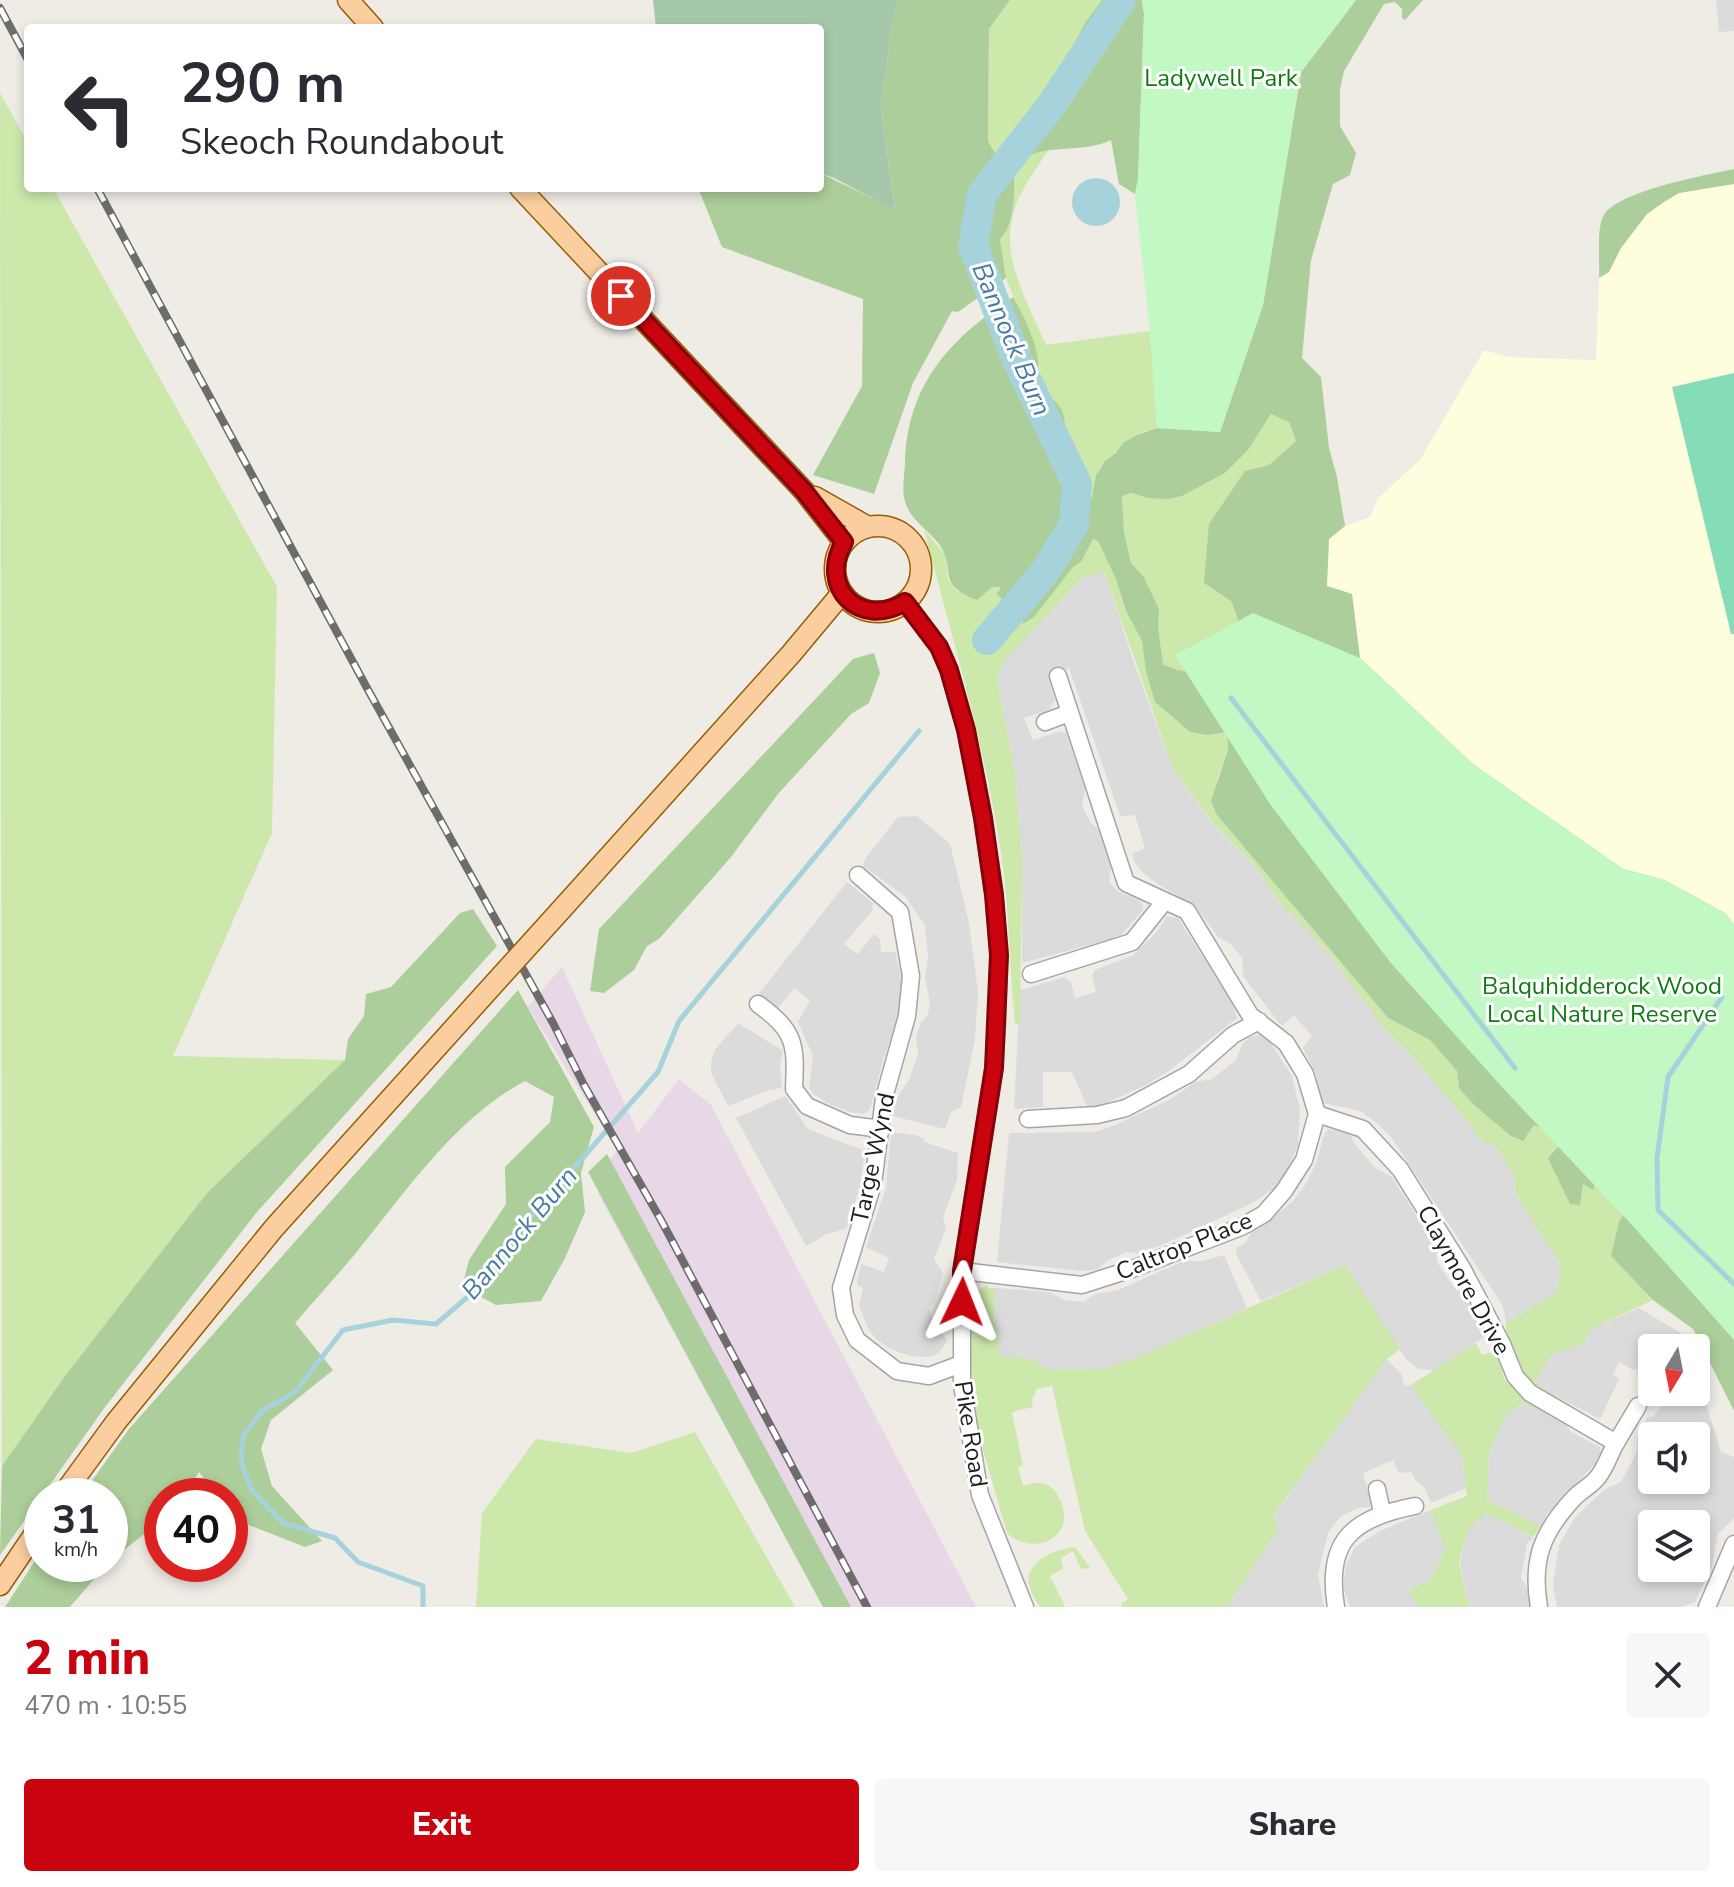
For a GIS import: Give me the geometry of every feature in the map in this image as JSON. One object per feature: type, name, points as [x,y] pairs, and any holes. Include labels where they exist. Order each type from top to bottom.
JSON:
[{"type":"main road","points":[[348,0],[369,24]]},
{"type":"main road","points":[[524,192],[804,491],[844,542]]},
{"type":"main road","points":[[804,491],[868,527]]},
{"type":"main road","points":[[868,527],[886,527],[899,532],[910,540],[921,565],[914,592],[894,609],[881,612],[849,599],[836,581],[835,567],[844,542],[868,527]]},
{"type":"main road","points":[[75,1478],[116,1422],[274,1228],[791,654],[849,599]]},
{"type":"main road","points":[[0,1585],[24,1550]]},
{"type":"street","name":"Pike Road","points":[[905,602],[939,647],[966,730],[983,818],[998,940],[994,1068],[962,1271],[961,1364],[980,1495],[1025,1607]]},
{"type":"street","points":[[1058,676],[1126,883],[1187,911],[1250,1015],[1286,1043],[1299,1063],[1317,1114]]},
{"type":"street","points":[[1045,722],[1069,713]]},
{"type":"street","name":"Targe Wynd","points":[[858,875],[900,912],[911,976],[907,1016],[884,1098],[873,1184],[841,1288],[845,1315],[857,1340],[897,1371],[929,1376],[961,1364]]},
{"type":"street","points":[[1031,974],[1132,942],[1164,902]]},
{"type":"street","points":[[758,1004],[780,1020],[792,1038],[796,1059],[794,1089],[807,1106],[850,1125],[882,1129]]},
{"type":"street","points":[[1028,1119],[1097,1115],[1126,1108],[1189,1074],[1233,1035],[1259,1021]]},
{"type":"street","name":"Caltrop Place","points":[[962,1271],[1082,1285],[1241,1227],[1264,1214],[1284,1191],[1304,1160],[1317,1114]]},
{"type":"street","name":"Claymore Drive","points":[[1317,1114],[1363,1129],[1400,1169],[1462,1268],[1522,1386],[1616,1443]]},
{"type":"street","points":[[1539,1607],[1536,1588],[1540,1548],[1546,1533],[1576,1496],[1598,1477],[1638,1406]]},
{"type":"street","points":[[1377,1489],[1382,1512]]},
{"type":"street","points":[[1336,1607],[1333,1565],[1347,1534],[1382,1512],[1415,1506]]},
{"type":"street","points":[[1707,1607],[1734,1544]]},
{"type":"shaded area","points":[[653,0],[899,0],[893,19],[881,106],[895,210],[824,174],[824,24],[656,24]]},
{"type":"shaded area","points":[[1716,0],[1734,0],[1734,31],[1719,32]]},
{"type":"shaded area","points":[[1734,181],[1734,925],[1725,913],[1665,880],[1623,869],[1474,765],[1360,658],[1352,594],[1327,586],[1329,538],[1345,526],[1370,517],[1378,498],[1420,460],[1484,350],[1508,357],[1596,360],[1601,234],[1660,196]]},
{"type":"shaded area","points":[[1104,570],[1173,769],[1211,822],[1255,866],[1279,902],[1326,950],[1386,1030],[1417,1061],[1482,1140],[1497,1147],[1515,1178],[1516,1194],[1561,1266],[1556,1293],[1506,1323],[1503,1306],[1391,1137],[1360,1111],[1323,1103],[1317,1098],[1317,1076],[1303,1048],[1312,1036],[1294,1015],[1283,1025],[1280,1024],[1243,976],[1242,958],[1231,944],[1218,937],[1196,907],[1158,884],[1135,863],[1132,854],[1145,848],[1135,815],[1120,816],[1069,668],[1048,676],[1055,700],[1049,710],[1024,718],[1033,740],[1060,731],[1066,733],[1085,789],[1082,806],[1098,829],[1111,867],[1109,882],[1117,891],[1142,903],[1143,910],[1122,934],[1112,939],[1022,963],[1022,862],[1015,772],[997,678],[1003,662],[1082,578]]},
{"type":"shaded area","points":[[917,816],[950,844],[969,923],[978,992],[975,1039],[961,1107],[951,1112],[945,1129],[893,1116],[896,1099],[909,1080],[918,1054],[916,1038],[921,1022],[928,1015],[930,1003],[925,977],[928,957],[925,926],[906,897],[863,866],[865,859],[898,817]]},
{"type":"shaded area","points":[[847,882],[873,903],[872,911],[844,944],[858,954],[874,934],[880,939],[881,952],[895,952],[906,996],[904,1017],[893,1033],[870,1109],[864,1114],[831,1105],[813,1094],[809,1087],[813,1056],[798,1022],[810,1000],[794,988],[777,1009],[757,996]]},
{"type":"shaded area","points":[[1167,916],[1178,918],[1232,1002],[1237,1018],[1170,1070],[1108,1102],[1088,1109],[1072,1072],[1043,1072],[1043,1107],[1014,1109],[1020,990],[1065,977],[1071,982],[1075,998],[1096,992],[1092,975],[1095,970],[1132,956],[1158,931]]},
{"type":"shaded area","points":[[562,967],[638,1133],[679,1079],[711,1105],[976,1607],[823,1607],[600,1197],[595,1181],[617,1150],[528,1007]]},
{"type":"shaded area","points":[[738,1023],[783,1051],[780,1066],[782,1088],[728,1106],[711,1073],[711,1063],[714,1051]]},
{"type":"shaded area","points":[[1258,1035],[1266,1036],[1292,1076],[1300,1110],[1298,1145],[1287,1171],[1274,1188],[1254,1202],[1195,1230],[1141,1254],[1127,1252],[1108,1260],[1098,1269],[1083,1271],[997,1262],[1009,1133],[1095,1132],[1113,1126],[1171,1099],[1195,1082],[1212,1079],[1235,1061],[1243,1043]]},
{"type":"shaded area","points":[[785,1096],[808,1129],[865,1151],[860,1187],[846,1229],[827,1234],[806,1246],[736,1118]]},
{"type":"shaded area","points":[[1328,1129],[1349,1133],[1356,1146],[1377,1169],[1392,1177],[1436,1246],[1437,1262],[1455,1289],[1467,1296],[1490,1333],[1435,1370],[1418,1369],[1406,1359],[1345,1265],[1261,1301],[1237,1256],[1236,1248],[1245,1243],[1253,1230],[1292,1202],[1306,1184]]},
{"type":"shaded area","points":[[891,1132],[916,1135],[924,1142],[958,1153],[957,1180],[943,1217],[946,1228],[934,1259],[943,1273],[934,1303],[929,1307],[947,1341],[939,1353],[929,1357],[910,1356],[876,1339],[859,1306],[863,1288],[858,1286],[857,1281],[861,1264],[884,1272],[889,1258],[866,1247],[886,1188]]},
{"type":"shaded area","points":[[1224,1255],[1247,1308],[1140,1357],[1104,1369],[1049,1370],[1032,1359],[998,1356],[997,1325],[994,1325],[995,1288],[1050,1292],[1064,1300],[1083,1302],[1095,1294],[1118,1290],[1184,1261],[1203,1261]]},
{"type":"shaded area","points":[[1639,1308],[1682,1334],[1638,1334],[1638,1369],[1619,1362],[1613,1375],[1619,1379],[1600,1419],[1535,1383],[1550,1354],[1582,1345],[1591,1329]]},
{"type":"shaded area","points":[[1387,1359],[1402,1375],[1406,1386],[1411,1385],[1440,1422],[1462,1455],[1466,1488],[1431,1503],[1424,1487],[1411,1472],[1399,1473],[1393,1460],[1363,1473],[1370,1507],[1358,1508],[1340,1517],[1328,1533],[1318,1575],[1324,1607],[1227,1607],[1277,1531],[1275,1514]]},
{"type":"shaded area","points":[[1525,1403],[1565,1423],[1571,1432],[1600,1447],[1601,1452],[1600,1459],[1548,1513],[1541,1526],[1487,1500],[1489,1452],[1507,1412]]},
{"type":"shaded area","points":[[1661,1406],[1707,1406],[1721,1452],[1734,1457],[1734,1518],[1718,1534],[1710,1570],[1710,1510],[1638,1510],[1638,1582],[1704,1582],[1695,1602],[1681,1607],[1557,1607],[1553,1584],[1559,1545],[1574,1519],[1605,1489],[1621,1482],[1637,1452],[1638,1438],[1638,1494],[1710,1494],[1710,1422],[1645,1422],[1647,1417],[1653,1417]]},
{"type":"shaded area","points":[[1431,1510],[1445,1547],[1432,1579],[1409,1590],[1418,1607],[1350,1607],[1344,1580],[1346,1565],[1355,1547],[1380,1531]]},
{"type":"shaded area","points":[[1487,1513],[1534,1538],[1527,1543],[1521,1578],[1530,1593],[1532,1607],[1469,1607],[1460,1563],[1468,1530]]},
{"type":"green space","points":[[899,0],[1010,0],[989,29],[988,141],[995,153],[1033,122],[1062,76],[1068,55],[1085,23],[1102,0],[1142,0],[1138,179],[1135,194],[1119,184],[1111,140],[1087,147],[1049,150],[1025,157],[1014,164],[1012,214],[1000,239],[1006,278],[958,312],[952,311],[913,383],[874,494],[813,475],[862,386],[863,299],[722,247],[700,192],[824,192],[824,175],[895,209],[881,106],[893,19]]},
{"type":"green space","points":[[1010,0],[1102,0],[1085,23],[1068,55],[1062,76],[1033,122],[995,153],[988,141],[989,29]]},
{"type":"green space","name":"Ladywell Park","points":[[1142,0],[1356,0],[1301,72],[1263,305],[1220,432],[1157,428],[1135,194],[1144,14]]},
{"type":"green space","points":[[1356,0],[1423,0],[1405,20],[1402,9],[1395,2],[1384,4],[1344,71],[1340,90],[1340,126],[1356,153],[1350,175],[1333,184],[1311,260],[1302,358],[1321,377],[1329,448],[1345,526],[1329,539],[1327,586],[1352,594],[1360,658],[1474,765],[1623,869],[1664,880],[1725,913],[1734,925],[1734,1411],[1710,1363],[1710,1334],[1696,1334],[1653,1300],[1611,1256],[1619,1222],[1627,1209],[1598,1176],[1593,1190],[1583,1184],[1580,1205],[1570,1204],[1548,1158],[1558,1147],[1555,1133],[1534,1125],[1523,1141],[1511,1136],[1473,1104],[1459,1088],[1457,1071],[1430,1040],[1388,1018],[1217,815],[1211,801],[1228,750],[1227,732],[1206,735],[1190,732],[1155,702],[1146,672],[1142,641],[1126,611],[1116,579],[1098,541],[1093,539],[1081,562],[1073,567],[1034,617],[1023,624],[1023,612],[1061,567],[1057,564],[1005,602],[997,594],[1001,587],[992,587],[977,600],[964,594],[951,582],[939,544],[913,517],[905,502],[903,486],[908,436],[923,387],[952,347],[1013,297],[1035,347],[1040,385],[1063,414],[1064,444],[1070,466],[1078,482],[1092,498],[1096,475],[1105,461],[1123,443],[1137,435],[1157,428],[1220,432],[1263,305],[1301,72]],"holes":[[[1271,414],[1289,422],[1296,441],[1269,465],[1245,471],[1209,524],[1204,583],[1231,601],[1238,619],[1219,661],[1191,671],[1163,664],[1159,609],[1144,577],[1131,563],[1124,532],[1122,496],[1131,493],[1148,498],[1182,496],[1225,473],[1248,450]]]},
{"type":"green space","points":[[0,93],[24,136],[24,192],[55,192],[277,587],[272,833],[173,1056],[345,1060],[207,1193],[65,1376],[2,1466]]},
{"type":"green space","points":[[1051,146],[1019,197],[1011,223],[1010,241],[1023,294],[1046,345],[1150,331],[1157,428],[1133,438],[1102,465],[1096,476],[1092,498],[1073,474],[1066,457],[1062,420],[1039,379],[1038,357],[1006,278],[1000,238],[1005,234],[1014,187],[1014,164],[1024,156]]},
{"type":"green space","points":[[1734,169],[1734,184],[1679,193],[1647,214],[1621,248],[1609,272],[1599,278],[1600,228],[1604,215],[1612,206],[1644,191]]},
{"type":"green space","points":[[1734,373],[1734,634],[1731,634],[1672,387]]},
{"type":"green space","points":[[1271,414],[1289,422],[1296,441],[1269,465],[1245,471],[1204,583],[1231,601],[1238,619],[1219,661],[1191,671],[1171,668],[1163,664],[1159,609],[1144,577],[1131,563],[1124,532],[1122,496],[1131,493],[1148,498],[1182,496],[1225,473],[1248,450]]},
{"type":"green space","points":[[924,529],[946,556],[948,580],[958,592],[1034,580],[1057,564],[1062,568],[1024,612],[1024,623],[1073,567],[1081,562],[1093,539],[1098,541],[1116,579],[1126,611],[1142,641],[1146,672],[1155,702],[1190,732],[1206,735],[1227,731],[1228,750],[1217,780],[1217,815],[1388,1018],[1430,1040],[1457,1071],[1459,1088],[1523,1140],[1534,1125],[1556,1133],[1558,1148],[1548,1158],[1570,1203],[1583,1184],[1599,1175],[1628,1209],[1620,1222],[1612,1257],[1653,1300],[1591,1329],[1583,1344],[1550,1355],[1535,1383],[1572,1406],[1534,1387],[1517,1366],[1509,1349],[1506,1323],[1556,1293],[1561,1266],[1516,1194],[1515,1178],[1497,1147],[1482,1140],[1417,1061],[1386,1030],[1326,950],[1279,902],[1255,866],[1212,822],[1173,769],[1104,571],[1082,578],[1003,662],[997,678],[1015,772],[1022,862],[1020,1025],[1015,1023],[1005,880],[995,818],[968,693]]},
{"type":"green space","name":"Balquhidderock Wood Local Nature Reserve","points":[[1253,613],[1360,658],[1474,765],[1623,869],[1664,880],[1725,913],[1734,925],[1734,1340],[1390,962],[1270,804],[1175,655]]},
{"type":"green space","points":[[874,653],[880,673],[869,703],[851,714],[778,794],[731,857],[659,939],[647,946],[634,970],[604,993],[590,991],[599,929],[853,659]]},
{"type":"green space","points":[[473,909],[497,946],[257,1212],[105,1407],[55,1478],[24,1478],[24,1521],[0,1555],[2,1466],[65,1376],[207,1193],[345,1060],[348,1039],[364,1016],[366,994],[391,987],[460,913]]},
{"type":"green space","points":[[518,990],[594,1127],[581,1173],[585,1212],[565,1258],[541,1301],[496,1305],[462,1287],[469,1260],[506,1204],[505,1167],[550,1122],[554,1097],[525,1081],[475,1116],[432,1159],[295,1323],[333,1370],[271,1420],[261,1449],[272,1486],[322,1541],[305,1547],[248,1525],[248,1478],[204,1478],[199,1472],[195,1478],[144,1478],[144,1534],[128,1547],[128,1478],[94,1478],[129,1429]]},
{"type":"green space","points":[[607,1154],[851,1607],[823,1607],[588,1172]]},
{"type":"green space","points":[[1345,1265],[1400,1349],[1387,1359],[1275,1513],[1277,1531],[1227,1607],[1123,1607],[1121,1604],[1128,1599],[1085,1531],[1052,1386],[1037,1389],[1032,1400],[1033,1407],[1012,1412],[1023,1466],[1018,1467],[1023,1486],[1041,1483],[1053,1489],[1061,1501],[1063,1523],[1056,1535],[1043,1543],[1020,1541],[1007,1533],[978,1432],[969,1355],[971,1305],[975,1293],[988,1284],[988,1288],[995,1288],[994,1324],[997,1325],[999,1356],[1032,1359],[1049,1370],[1104,1369],[1139,1357]]},
{"type":"green space","points":[[1476,1343],[1482,1355],[1496,1351],[1505,1381],[1562,1416],[1565,1423],[1524,1403],[1507,1413],[1489,1452],[1487,1500],[1541,1526],[1533,1537],[1487,1513],[1468,1530],[1459,1563],[1469,1607],[1418,1607],[1409,1590],[1432,1579],[1445,1548],[1431,1510],[1467,1496],[1462,1455],[1411,1385]]},
{"type":"green space","points":[[695,1432],[795,1607],[476,1607],[482,1513],[536,1439],[631,1453]]},
{"type":"green space","points":[[1075,1547],[1090,1568],[1081,1569],[1073,1551],[1061,1558],[1063,1569],[1050,1576],[1065,1607],[1040,1607],[1030,1587],[1032,1568],[1051,1553]]},
{"type":"green space","points":[[24,1578],[24,1582],[92,1582],[70,1607],[5,1607]]},
{"type":"water","points":[[1096,178],[1105,179],[1113,185],[1119,193],[1119,211],[1113,219],[1105,225],[1096,226],[1087,225],[1079,219],[1073,211],[1072,202],[1073,193],[1079,185],[1087,179]]},
{"type":"waterway","name":"Bannock Burn","points":[[987,640],[1045,572],[1074,524],[1077,484],[1017,360],[973,246],[982,194],[1050,107],[1121,0]]},
{"type":"waterway","points":[[1231,698],[1515,1068]]},
{"type":"waterway","name":"Bannock Burn","points":[[423,1607],[423,1586],[358,1562],[335,1538],[283,1523],[251,1489],[241,1463],[243,1436],[262,1411],[295,1392],[343,1330],[393,1320],[436,1324],[471,1294],[515,1235],[658,1072],[679,1021],[919,731]]},
{"type":"waterway","points":[[1722,997],[1668,1077],[1657,1158],[1658,1210],[1734,1284]]},
{"type":"railway","points":[[0,8],[24,53]]},
{"type":"railway","points":[[99,192],[367,688],[661,1220],[867,1607]]},
{"type":"route","points":[[621,296],[804,491],[844,542],[835,567],[836,581],[848,600],[867,611],[881,612],[905,602],[939,647],[949,670],[966,730],[983,818],[999,955],[994,1068],[962,1271],[962,1302]]}]
